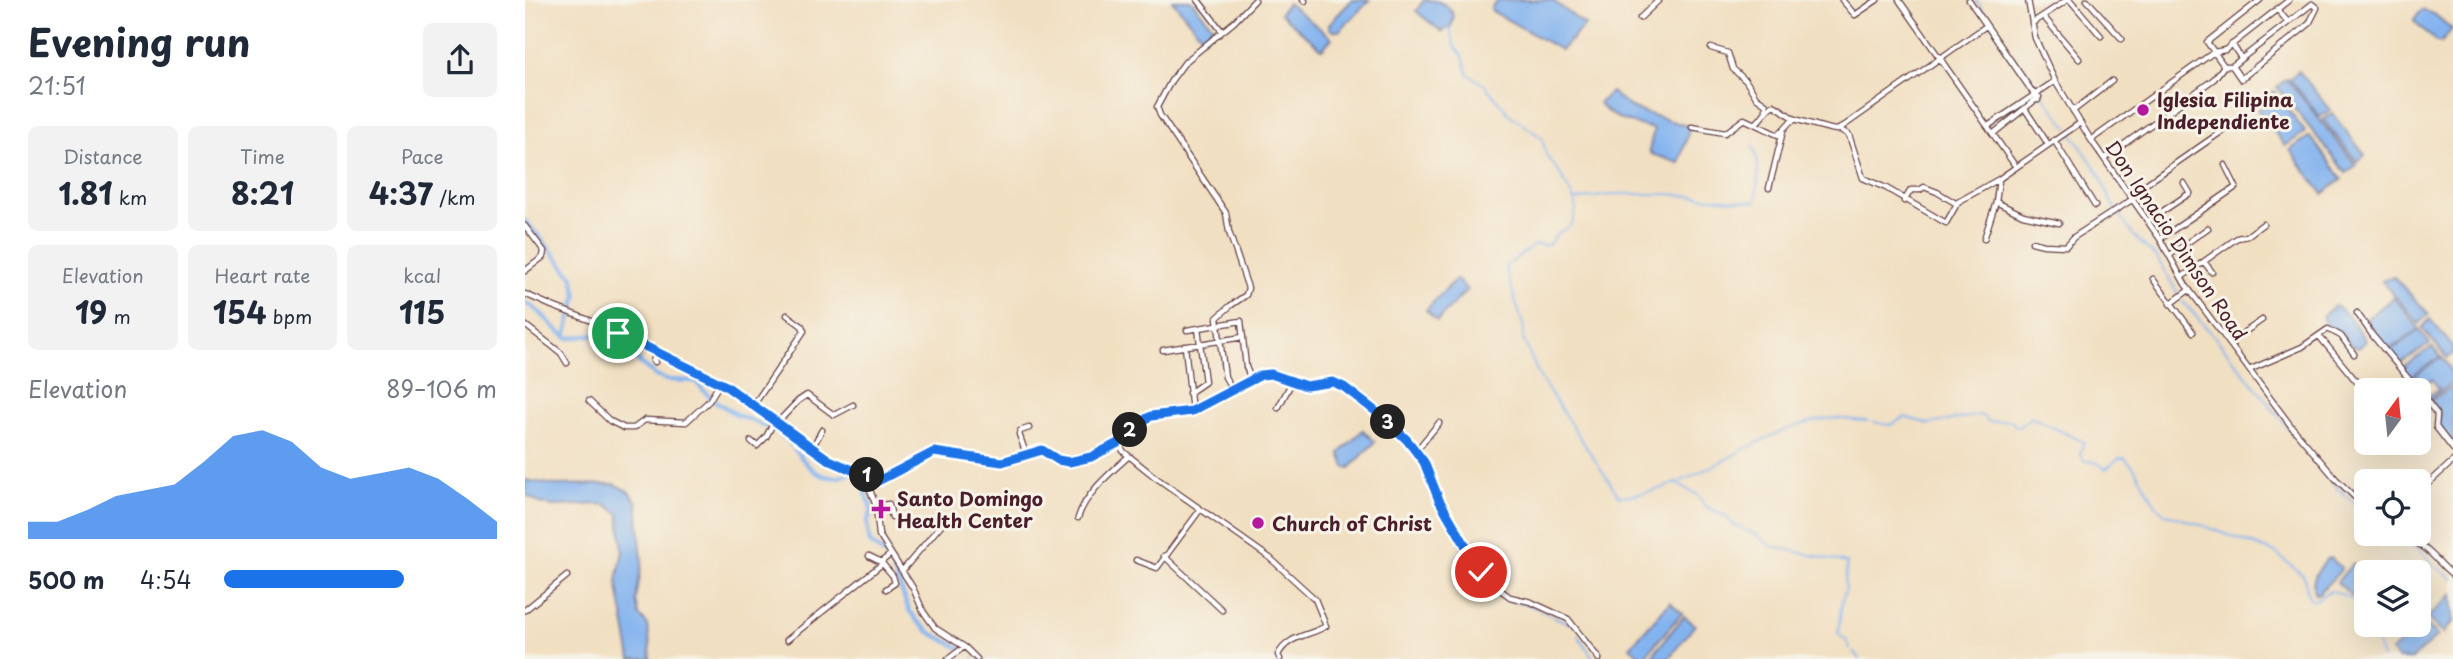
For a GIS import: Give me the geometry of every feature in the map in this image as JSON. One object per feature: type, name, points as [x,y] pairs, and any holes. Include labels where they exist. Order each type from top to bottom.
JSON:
[{"type":"street","points":[[1198,0],[1221,30]]},
{"type":"street","points":[[1232,389],[1225,377],[1217,318],[1246,295],[1248,288],[1229,232],[1226,212],[1157,107],[1185,62],[1234,22],[1255,0]]},
{"type":"street","points":[[1640,18],[1659,0]]},
{"type":"street","points":[[1842,0],[1853,15],[1877,0]]},
{"type":"street","points":[[1861,0],[1867,8]]},
{"type":"street","points":[[1899,0],[2016,167]]},
{"type":"street","points":[[1969,0],[2039,100]]},
{"type":"street","name":"Don Ignacio Dimson Road","points":[[2028,0],[2035,38],[2055,81],[2091,140],[2160,239],[2189,290],[2291,426],[2354,496]]},
{"type":"street","points":[[2032,23],[2068,0],[2101,36]]},
{"type":"street","points":[[2087,0],[2122,39]]},
{"type":"street","points":[[2224,66],[2207,42],[2260,0]]},
{"type":"street","points":[[2091,140],[2214,52],[2225,50],[2289,0]]},
{"type":"street","points":[[2224,66],[2232,66],[2310,2],[2316,8],[2309,24],[2241,79],[2232,66]]},
{"type":"street","points":[[2277,9],[2288,22]]},
{"type":"street","points":[[2043,16],[2079,59]]},
{"type":"street","points":[[1755,124],[1773,105],[1796,120],[1811,122],[1833,131],[1839,129],[1986,26]]},
{"type":"street","points":[[2232,44],[2241,58]]},
{"type":"street","points":[[1711,48],[1728,53],[1733,68],[1747,81],[1756,97],[1766,104],[1766,111]]},
{"type":"street","points":[[2105,158],[2214,79],[2224,66]]},
{"type":"street","points":[[1989,126],[2055,81]]},
{"type":"street","points":[[2073,111],[2112,81]]},
{"type":"street","points":[[1994,133],[2039,100],[2042,91]]},
{"type":"street","points":[[2155,95],[2168,113]]},
{"type":"street","points":[[2022,104],[2047,144]]},
{"type":"street","points":[[1692,127],[1725,133],[1739,120],[1744,119],[1778,135],[1790,122],[1796,120]]},
{"type":"street","points":[[1839,129],[1849,135],[1863,178],[1886,188],[1904,201],[1946,223],[1957,204],[1999,179],[2080,123]]},
{"type":"street","points":[[2032,242],[2066,246],[2074,237],[2120,208],[2234,123]]},
{"type":"street","points":[[1769,188],[1783,130]]},
{"type":"street","points":[[2054,140],[2095,206]]},
{"type":"street","points":[[2160,239],[2236,187],[2225,165]]},
{"type":"street","points":[[1984,239],[1996,202],[1999,179]]},
{"type":"street","points":[[2148,221],[2190,193],[2184,183]]},
{"type":"street","points":[[1904,201],[1911,190],[1924,187],[1937,191],[1957,204]]},
{"type":"street","points":[[1996,202],[2023,215],[2059,223]]},
{"type":"street","points":[[2182,277],[2237,238],[2248,236],[2263,224]]},
{"type":"street","points":[[525,226],[544,251],[543,257],[525,271]]},
{"type":"street","points":[[2170,255],[2208,228]]},
{"type":"street","points":[[2204,262],[2212,272]]},
{"type":"street","points":[[2153,279],[2193,332]]},
{"type":"street","points":[[2170,304],[2189,290]]},
{"type":"street","points":[[525,293],[562,311],[613,329],[720,383],[829,460],[878,481]]},
{"type":"street","points":[[2357,313],[2407,378]]},
{"type":"street","points":[[753,406],[804,331],[802,326],[787,316]]},
{"type":"street","points":[[2229,343],[2262,320]]},
{"type":"street","points":[[1188,330],[1241,321],[1246,367],[1251,379]]},
{"type":"street","points":[[525,325],[561,353],[567,363]]},
{"type":"street","points":[[1189,393],[1205,382],[1198,328]]},
{"type":"street","points":[[2249,370],[2285,355],[2325,330],[2333,330],[2354,354]]},
{"type":"street","points":[[2319,336],[2354,378]]},
{"type":"street","points":[[1163,350],[1243,337]]},
{"type":"street","points":[[1185,346],[1192,411]]},
{"type":"street","points":[[655,362],[653,361],[657,352]]},
{"type":"street","points":[[973,658],[964,647],[935,628],[902,571],[889,556],[877,529],[876,506],[870,489],[873,483],[934,452],[1002,462],[1042,450],[1058,460],[1069,462],[1091,457],[1118,443],[1134,426],[1151,416],[1192,411],[1251,379],[1271,374],[1306,386],[1327,382],[1344,387],[1383,417],[1416,451],[1429,472],[1439,500],[1488,581],[1510,597],[1531,602],[1568,619],[1599,659]]},
{"type":"street","points":[[1277,408],[1292,382]]},
{"type":"street","points":[[589,401],[610,421],[624,428],[634,428],[645,420],[686,422],[709,401],[720,383]]},
{"type":"street","points":[[751,441],[757,446],[777,421],[807,395],[834,415],[853,405]]},
{"type":"street","points":[[2431,407],[2437,414],[2436,427],[2453,449]]},
{"type":"street","points":[[1416,451],[1439,423]]},
{"type":"street","points":[[1026,454],[1019,434],[1029,428]]},
{"type":"street","points":[[812,448],[822,430]]},
{"type":"street","points":[[1118,443],[1129,456],[1200,510],[1270,558],[1315,600],[1326,626],[1289,641],[1278,655],[1280,659]]},
{"type":"street","points":[[1078,519],[1080,510],[1100,484],[1129,456]]},
{"type":"street","points":[[2431,481],[2453,461]]},
{"type":"street","points":[[876,506],[889,504],[892,517]]},
{"type":"street","points":[[1136,560],[1157,568],[1200,510]]},
{"type":"street","points":[[902,571],[941,525]]},
{"type":"street","points":[[2421,546],[2453,575]]},
{"type":"street","points":[[869,556],[882,563],[893,576],[895,583],[886,589]]},
{"type":"street","points":[[787,640],[889,556]]},
{"type":"street","points":[[1164,556],[1222,610]]},
{"type":"street","points":[[525,610],[567,576]]},
{"type":"street","points":[[948,659],[964,647]]},
{"type":"water","points":[[1172,0],[1191,0],[1215,29],[1204,39]]},
{"type":"water","points":[[1352,0],[1370,0],[1339,31],[1333,31],[1329,24]]},
{"type":"water","points":[[1424,0],[1446,5],[1454,16],[1451,26],[1442,32],[1416,11]]},
{"type":"water","points":[[1499,0],[1552,0],[1585,25],[1561,50],[1492,11],[1491,7]]},
{"type":"water","points":[[1288,3],[1332,38],[1322,49],[1280,13]]},
{"type":"water","points":[[2422,10],[2434,14],[2452,29],[2441,43],[2415,22],[2414,19]]},
{"type":"water","points":[[2299,71],[2330,110],[2320,117],[2290,79]]},
{"type":"water","points":[[2287,79],[2356,165],[2346,173],[2277,87]]},
{"type":"water","points":[[2274,91],[2305,132],[2285,146],[2258,110],[2270,101],[2267,97]]},
{"type":"water","points":[[1611,92],[1633,109],[1690,127],[1679,163],[1651,154],[1649,151],[1654,129],[1624,120],[1604,109],[1599,103]]},
{"type":"water","points":[[2332,113],[2365,155],[2357,162],[2323,120]]},
{"type":"water","points":[[2310,136],[2342,179],[2323,194],[2290,150]]},
{"type":"water","points":[[2393,276],[2429,314],[2419,324],[2382,281]]},
{"type":"water","points":[[1456,279],[1467,290],[1437,321],[1426,310]]},
{"type":"water","points":[[2394,297],[2419,329],[2388,350],[2364,321]]},
{"type":"water","points":[[2335,306],[2348,316],[2366,341],[2359,348],[2350,344],[2324,321],[2322,316]]},
{"type":"water","points":[[2430,319],[2453,347],[2453,354],[2447,358],[2422,328]]},
{"type":"water","points":[[2419,330],[2430,344],[2399,364],[2389,352]]},
{"type":"water","points":[[2432,347],[2443,359],[2449,367],[2453,382],[2431,398],[2431,394],[2439,389],[2432,379],[2411,378],[2441,357],[2409,377],[2402,368]]},
{"type":"water","points":[[2453,386],[2453,446],[2437,427],[2440,415],[2431,400]]},
{"type":"water","points":[[1363,430],[1375,442],[1350,468],[1345,467],[1340,453]]},
{"type":"water","points":[[525,480],[555,485],[614,484],[628,491],[637,502],[642,562],[636,600],[639,615],[648,625],[651,659],[631,659],[617,581],[623,551],[619,514],[605,504],[553,506],[540,503],[525,494]]},
{"type":"water","points":[[2331,558],[2341,568],[2340,571],[2315,594],[2315,575],[2327,559]]},
{"type":"water","points":[[2352,564],[2354,565],[2353,597],[2337,582]]},
{"type":"water","points":[[2452,594],[2453,622],[2443,633],[2431,622],[2431,614]]},
{"type":"water","points":[[1670,602],[1682,613],[1643,658],[1630,647]]},
{"type":"water","points":[[1684,616],[1695,625],[1668,659],[1651,657]]},
{"type":"water","points":[[2431,630],[2437,636],[2412,659],[2397,659],[2391,651],[2406,637],[2431,637]]},
{"type":"waterway","points":[[1976,0],[2009,51],[2040,90]]},
{"type":"waterway","points":[[1450,28],[1455,47],[1463,56],[1468,74],[1485,85],[1508,113],[1542,138],[1546,154],[1574,200],[1617,194],[1668,194],[1755,202],[1758,173],[1753,145]]},
{"type":"waterway","points":[[2043,95],[2068,128]]},
{"type":"waterway","points":[[2071,132],[2100,175],[2110,200],[2121,217],[2134,236],[2157,258],[2178,294]]},
{"type":"waterway","points":[[1574,200],[1576,210],[1572,224],[1557,234],[1548,245],[1534,245],[1505,267],[1524,328],[1523,339],[1540,378],[1619,496],[1647,492],[1673,484],[1798,426],[1829,419],[1868,421]]},
{"type":"waterway","points":[[525,221],[534,231]]},
{"type":"waterway","points":[[536,233],[573,277],[577,296],[572,313]]},
{"type":"waterway","points":[[2183,302],[2215,337],[2335,486],[2354,503]]},
{"type":"waterway","points":[[525,303],[569,338],[593,335],[636,359],[656,376],[666,380],[695,381],[710,397]]},
{"type":"waterway","points":[[566,337],[571,317]]},
{"type":"waterway","points":[[712,399],[737,415],[770,428]]},
{"type":"waterway","points":[[1874,422],[1890,425],[1905,417],[1929,424],[1981,415],[1989,422],[2011,420],[2019,427],[2031,417],[2084,442],[2080,454],[2085,461],[2096,462],[2106,469],[2119,458],[2124,458],[2133,466],[2158,508],[2164,513],[2276,553],[2304,576],[2311,599],[2316,600],[2334,591],[2354,600]]},
{"type":"waterway","points":[[773,429],[818,473],[827,477],[839,477],[856,472]]},
{"type":"waterway","points":[[867,477],[872,481],[865,490],[872,511],[867,522],[870,543],[889,558],[909,610],[918,622],[931,633],[960,648]]},
{"type":"waterway","points":[[1675,483],[1698,495],[1705,506],[1727,517],[1732,524],[1757,535],[1771,546],[1847,563],[1846,589],[1838,634],[1846,640],[1850,648]]},
{"type":"waterway","points":[[1460,543],[1484,582],[1506,600],[1530,605],[1570,624]]},
{"type":"waterway","points":[[2411,546],[2421,551],[2433,565],[2453,579]]},
{"type":"waterway","points":[[1577,634],[1594,659]]},
{"type":"waterway","points":[[2380,637],[2377,643],[2382,659]]},
{"type":"waterway","points":[[1854,651],[1860,659]]},
{"type":"place","name":"Iglesia Filipina Independiente","points":[[2143,110]]},
{"type":"place","name":"Santo Domingo Health Center","points":[[881,509]]},
{"type":"place","name":"Church of Christ","points":[[1258,523]]},
{"type":"route","points":[[618,333],[726,386],[829,460],[878,481],[934,452],[1002,462],[1033,450],[1042,450],[1058,460],[1069,462],[1091,457],[1118,443],[1134,426],[1151,416],[1192,411],[1261,375],[1271,374],[1306,386],[1333,382],[1344,387],[1383,417],[1416,451],[1429,472],[1439,500],[1481,572]]}]
